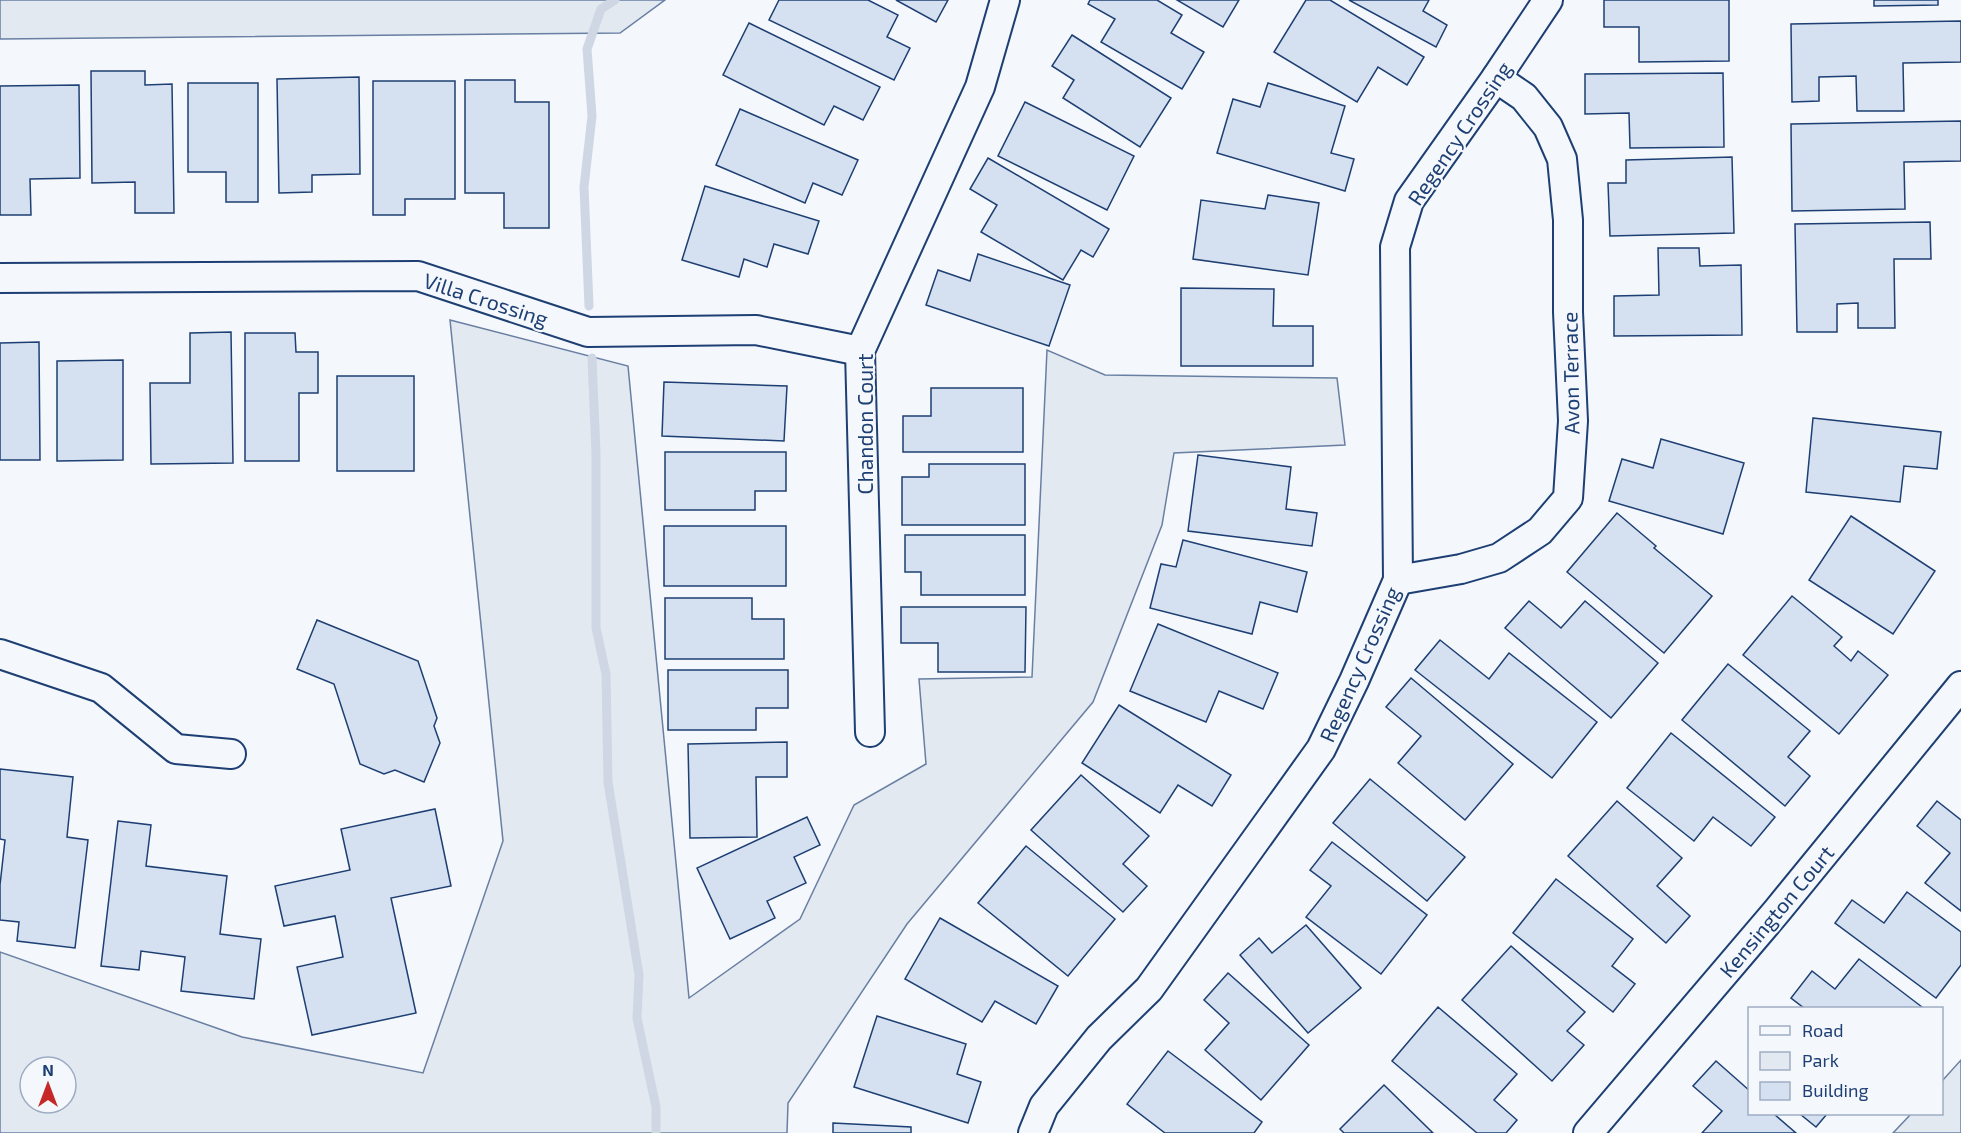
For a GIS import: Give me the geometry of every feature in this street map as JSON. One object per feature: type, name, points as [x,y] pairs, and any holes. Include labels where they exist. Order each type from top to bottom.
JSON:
[{"type":"street","name":"Chandon Court","points":[[870,732],[860,351],[980,87],[1005,0]]},
{"type":"street","name":"Regency Crossing","points":[[1033,1133],[1044,1106],[1099,1038],[1149,989],[1321,748],[1354,681],[1398,580],[1395,247],[1409,201],[1548,0]]},
{"type":"street","name":"Avon Terrace","points":[[1398,580],[1461,569],[1499,558],[1540,531],[1568,498],[1573,421],[1568,312],[1568,220],[1562,159],[1542,119],[1524,97],[1496,78]]},
{"type":"street","name":"Villa Crossing","points":[[0,278],[418,276],[588,332],[756,330],[860,351]]},
{"type":"street","points":[[0,654],[101,688],[176,748],[231,754]]},
{"type":"street","name":"Kensington Court","points":[[1588,1133],[1777,911],[1961,686]]},
{"type":"green space","points":[[0,0],[665,0],[620,33],[0,39]]},
{"type":"green space","points":[[450,320],[628,366],[689,998],[800,919],[854,805],[926,764],[919,679],[1032,677],[1047,350],[1105,375],[1337,378],[1345,445],[1174,453],[1162,525],[1093,702],[907,924],[788,1103],[787,1133],[0,1133],[0,952],[242,1037],[423,1073],[503,841]]},
{"type":"green space","points":[[1961,1060],[1961,1133],[1893,1133],[1910,1115],[1943,1115],[1943,1080]]},
{"type":"building","points":[[779,0],[868,0],[898,15],[887,37],[910,48],[894,80],[769,20]]},
{"type":"building","points":[[896,0],[948,0],[936,22]]},
{"type":"building","points":[[1090,0],[1157,0],[1182,15],[1171,33],[1204,52],[1182,89],[1101,42],[1115,19],[1088,4]]},
{"type":"building","points":[[1177,0],[1239,0],[1223,27]]},
{"type":"building","points":[[1306,0],[1330,0],[1424,57],[1407,85],[1378,67],[1357,102],[1274,52]]},
{"type":"building","points":[[1349,0],[1429,0],[1423,11],[1447,25],[1436,47]]},
{"type":"building","points":[[1604,0],[1729,0],[1729,61],[1639,62],[1639,27],[1604,27]]},
{"type":"building","points":[[1874,0],[1938,0],[1938,5],[1874,6]]},
{"type":"building","points":[[1961,21],[1961,62],[1903,63],[1904,111],[1857,111],[1856,76],[1819,77],[1819,101],[1792,102],[1791,24]]},
{"type":"building","points":[[749,23],[880,87],[863,120],[834,106],[824,125],[723,75]]},
{"type":"building","points":[[1072,35],[1171,98],[1140,147],[1063,98],[1074,80],[1052,66]]},
{"type":"building","points":[[91,71],[145,71],[145,85],[172,84],[174,213],[135,213],[135,182],[92,183]]},
{"type":"building","points":[[1723,73],[1724,147],[1630,148],[1629,113],[1585,114],[1585,74]]},
{"type":"building","points":[[359,77],[360,174],[312,175],[312,192],[279,193],[277,79]]},
{"type":"building","points":[[465,80],[515,80],[515,102],[549,102],[549,228],[504,228],[504,193],[465,193]]},
{"type":"building","points":[[373,81],[455,81],[455,199],[405,199],[405,215],[373,215]]},
{"type":"building","points":[[188,83],[258,83],[258,202],[226,202],[226,172],[188,172]]},
{"type":"building","points":[[1268,83],[1345,106],[1331,153],[1354,159],[1345,191],[1217,153],[1233,99],[1260,107]]},
{"type":"building","points":[[79,85],[80,178],[30,179],[31,215],[0,215],[0,86]]},
{"type":"building","points":[[1025,102],[1134,156],[1107,210],[998,156]]},
{"type":"building","points":[[740,109],[858,160],[842,195],[813,183],[805,203],[716,165]]},
{"type":"building","points":[[1961,121],[1961,161],[1904,162],[1905,209],[1792,211],[1791,124]]},
{"type":"building","points":[[1732,157],[1734,233],[1610,236],[1608,183],[1626,183],[1626,160]]},
{"type":"building","points":[[988,158],[1109,229],[1093,257],[1081,250],[1063,280],[981,232],[997,205],[970,189]]},
{"type":"building","points":[[705,186],[819,221],[808,254],[774,244],[767,267],[744,259],[739,277],[682,260]]},
{"type":"building","points":[[1268,195],[1319,203],[1308,275],[1193,259],[1201,200],[1265,209]]},
{"type":"building","points":[[1930,222],[1931,259],[1894,259],[1895,328],[1858,328],[1858,303],[1837,304],[1837,332],[1797,332],[1795,224]]},
{"type":"building","points":[[1658,248],[1699,248],[1700,266],[1741,265],[1742,335],[1614,336],[1614,296],[1659,295]]},
{"type":"building","points":[[978,254],[1070,285],[1049,346],[926,305],[938,270],[970,281]]},
{"type":"building","points":[[1181,288],[1274,289],[1273,326],[1313,326],[1313,366],[1181,366]]},
{"type":"building","points":[[231,332],[233,463],[151,464],[150,383],[190,383],[190,333]]},
{"type":"building","points":[[245,333],[295,333],[296,352],[318,352],[318,393],[299,393],[299,461],[245,461]]},
{"type":"building","points":[[39,342],[40,460],[0,460],[0,343]]},
{"type":"building","points":[[123,360],[123,460],[57,461],[57,361]]},
{"type":"building","points":[[337,376],[414,376],[414,471],[337,471]]},
{"type":"building","points":[[664,382],[787,386],[784,441],[662,436]]},
{"type":"building","points":[[931,388],[1023,388],[1023,452],[903,452],[903,416],[931,416]]},
{"type":"building","points":[[1813,418],[1941,432],[1937,469],[1904,466],[1900,502],[1806,492]]},
{"type":"building","points":[[1661,439],[1744,463],[1723,534],[1609,501],[1622,459],[1653,468]]},
{"type":"building","points":[[665,452],[786,452],[786,491],[755,491],[755,510],[665,510]]},
{"type":"building","points":[[1198,455],[1291,467],[1286,509],[1317,513],[1312,546],[1188,531]]},
{"type":"building","points":[[929,464],[1025,464],[1025,525],[902,525],[902,477],[929,477]]},
{"type":"building","points":[[1617,513],[1656,546],[1654,548],[1712,596],[1664,653],[1567,572]]},
{"type":"building","points":[[1851,516],[1935,571],[1893,634],[1809,580]]},
{"type":"building","points":[[664,526],[786,526],[786,586],[664,586]]},
{"type":"building","points":[[905,535],[1025,535],[1025,595],[921,595],[921,572],[905,572]]},
{"type":"building","points":[[1183,540],[1307,572],[1297,612],[1260,602],[1252,634],[1150,608],[1161,564],[1176,567]]},
{"type":"building","points":[[1792,596],[1842,637],[1834,646],[1851,661],[1858,651],[1888,675],[1839,734],[1743,655]]},
{"type":"building","points":[[665,598],[752,598],[752,619],[784,619],[784,659],[665,659]]},
{"type":"building","points":[[1529,601],[1561,628],[1585,601],[1658,663],[1611,718],[1505,628]]},
{"type":"building","points":[[901,607],[1026,607],[1025,672],[938,672],[938,643],[901,643]]},
{"type":"building","points":[[317,620],[418,661],[437,718],[434,726],[440,743],[424,782],[395,770],[384,774],[360,764],[334,684],[297,669]]},
{"type":"building","points":[[1158,624],[1278,673],[1263,709],[1219,691],[1206,722],[1130,691]]},
{"type":"building","points":[[1440,640],[1489,679],[1509,653],[1597,722],[1552,778],[1415,670]]},
{"type":"building","points":[[1728,664],[1810,731],[1788,757],[1810,776],[1785,806],[1682,720]]},
{"type":"building","points":[[668,670],[788,670],[788,708],[756,708],[756,730],[668,730]]},
{"type":"building","points":[[1411,678],[1513,764],[1465,820],[1398,763],[1421,736],[1386,707]]},
{"type":"building","points":[[1119,705],[1231,775],[1212,806],[1178,785],[1160,813],[1082,763]]},
{"type":"building","points":[[1671,733],[1775,817],[1751,846],[1713,817],[1694,841],[1627,788]]},
{"type":"building","points":[[787,742],[787,777],[756,777],[757,837],[690,838],[688,744]]},
{"type":"building","points":[[0,769],[73,777],[67,837],[88,840],[75,948],[17,941],[19,922],[0,920],[0,885],[5,840],[0,839]]},
{"type":"building","points":[[1081,775],[1149,836],[1123,864],[1147,886],[1123,912],[1031,830]]},
{"type":"building","points":[[1370,779],[1465,857],[1427,901],[1333,823]]},
{"type":"building","points":[[1617,801],[1682,858],[1657,886],[1690,916],[1666,943],[1568,856]]},
{"type":"building","points":[[1937,801],[1961,820],[1961,911],[1925,883],[1950,853],[1917,826]]},
{"type":"building","points":[[435,809],[451,886],[391,898],[416,1013],[312,1035],[297,967],[343,957],[335,916],[284,926],[275,886],[350,870],[341,829]]},
{"type":"building","points":[[807,817],[820,845],[794,857],[806,883],[767,901],[775,918],[730,939],[697,868]]},
{"type":"building","points":[[118,821],[151,825],[146,866],[227,876],[220,934],[261,939],[254,999],[181,991],[185,957],[141,951],[139,970],[101,966]]},
{"type":"building","points":[[1332,842],[1427,915],[1381,974],[1306,917],[1331,886],[1310,870]]},
{"type":"building","points":[[1026,846],[1115,919],[1068,976],[978,903]]},
{"type":"building","points":[[1556,879],[1633,939],[1612,966],[1635,984],[1613,1012],[1513,933]]},
{"type":"building","points":[[1907,892],[1961,932],[1961,965],[1936,998],[1835,923],[1852,900],[1884,923]]},
{"type":"building","points":[[940,918],[1058,986],[1036,1024],[995,1001],[982,1022],[905,979]]},
{"type":"building","points":[[1306,925],[1361,988],[1308,1033],[1240,955],[1259,938],[1272,953]]},
{"type":"building","points":[[1511,946],[1585,1012],[1567,1031],[1584,1045],[1552,1081],[1462,1000]]},
{"type":"building","points":[[1859,959],[1922,1007],[1803,1007],[1791,998],[1812,971],[1835,989]]},
{"type":"building","points":[[1228,973],[1309,1045],[1261,1100],[1205,1050],[1229,1023],[1204,1000]]},
{"type":"building","points":[[1438,1007],[1517,1074],[1494,1100],[1517,1120],[1506,1133],[1477,1133],[1392,1061]]},
{"type":"building","points":[[877,1016],[966,1044],[957,1074],[981,1082],[968,1123],[854,1087]]},
{"type":"building","points":[[1168,1051],[1262,1122],[1254,1133],[1165,1133],[1127,1104]]},
{"type":"building","points":[[1716,1061],[1748,1089],[1748,1115],[1775,1115],[1796,1133],[1702,1133],[1722,1111],[1693,1086]]},
{"type":"building","points":[[1384,1085],[1433,1133],[1344,1133],[1340,1129]]},
{"type":"building","points":[[1801,1115],[1826,1115],[1816,1127]]},
{"type":"building","points":[[833,1123],[911,1127],[911,1133],[833,1133]]},
{"type":"waterway","points":[[589,306],[584,187],[592,116],[587,49],[601,9],[615,0]]},
{"type":"waterway","points":[[592,358],[596,453],[596,628],[606,674],[608,782],[639,975],[637,1018],[656,1107],[656,1133]]}]
